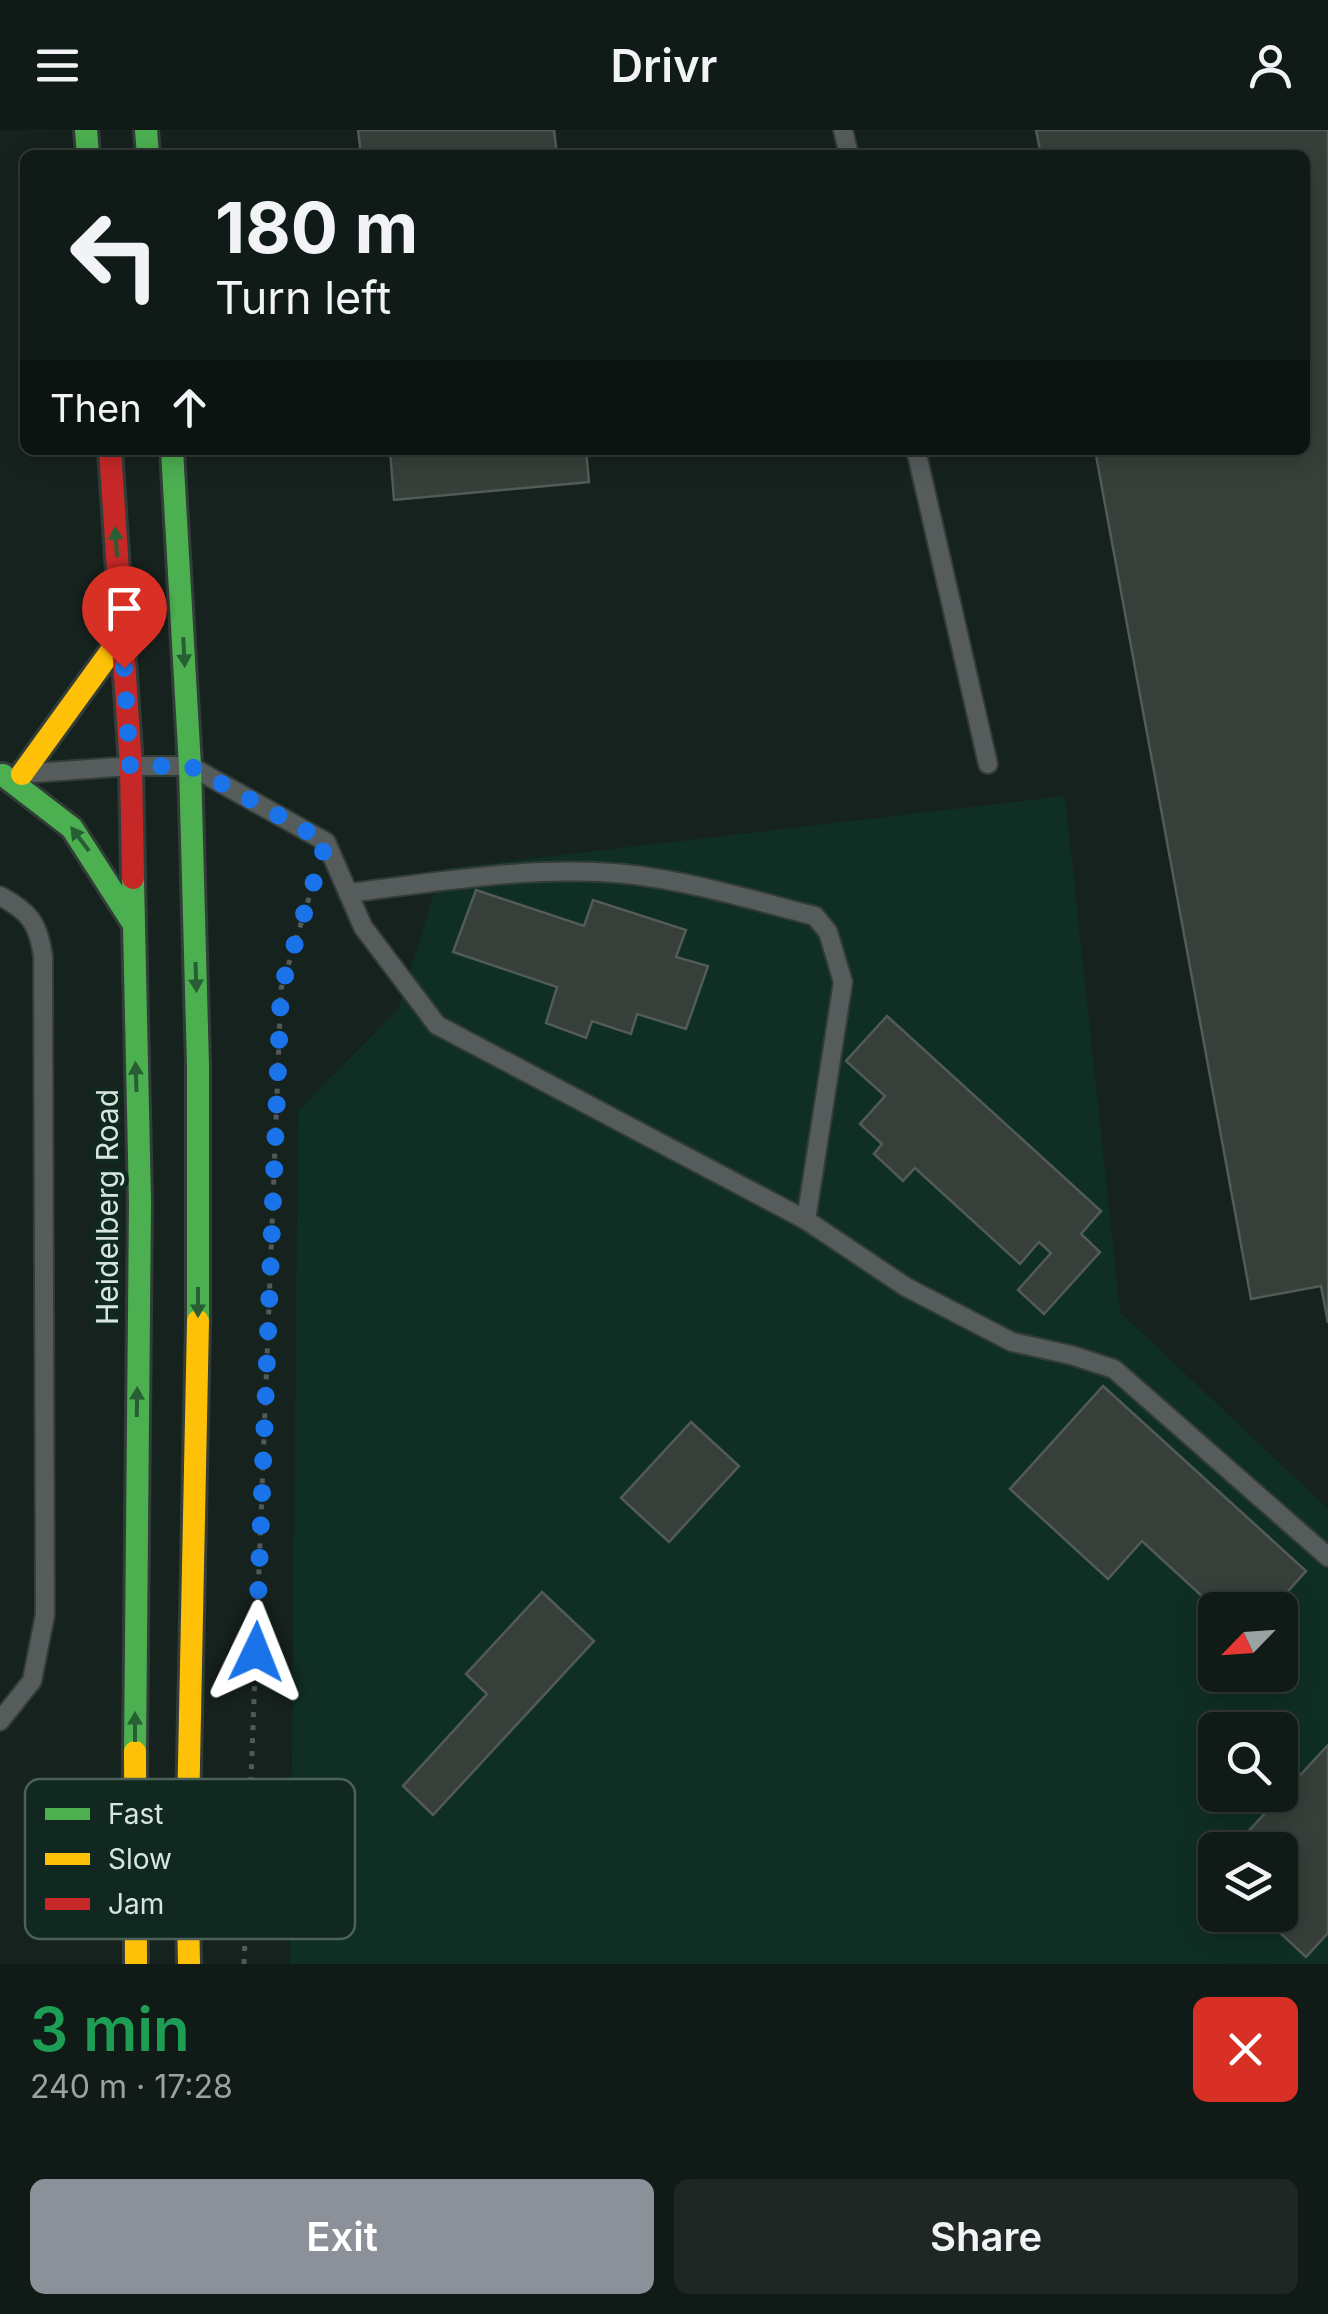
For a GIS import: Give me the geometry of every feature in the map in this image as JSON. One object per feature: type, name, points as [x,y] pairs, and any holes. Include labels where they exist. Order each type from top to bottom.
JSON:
[{"type":"main road","name":"Heidelberg Road","points":[[110,455],[130,766],[140,1202],[136,1779]]},
{"type":"main road","points":[[172,455],[190,766],[198,1146],[198,1366],[189,1779]]},
{"type":"main road","points":[[122,636],[8,775],[72,828],[132,922]]},
{"type":"main road","name":"Heidelberg Road","points":[[136,1939],[136,1964]]},
{"type":"main road","points":[[189,1939],[189,1964]]},
{"type":"lane","points":[[917,455],[988,764]]},
{"type":"lane","points":[[8,775],[190,766],[326,842],[364,927],[438,1025],[806,1220],[906,1287],[1012,1342],[1072,1355],[1114,1370],[1328,1557]]},
{"type":"lane","points":[[348,893],[488,876],[621,874],[667,879],[815,916],[828,932],[843,982],[806,1220]]},
{"type":"lane","points":[[0,896],[24,909],[39,932],[42,956],[45,1575],[45,1615],[32,1682],[0,1721]]},
{"type":"path","points":[[251,1779],[281,989],[326,842]]},
{"type":"path","points":[[244,1964],[245,1939]]},
{"type":"shaded area","points":[[1065,796],[1120,1312],[1328,1509],[1328,1964],[290,1964],[290,1939],[355,1939],[355,1779],[292,1779],[298,1111],[398,1009],[442,869]]},
{"type":"building","points":[[358,130],[554,130],[556,150],[360,150]]},
{"type":"building","points":[[1036,130],[1328,130],[1328,1323],[1321,1286],[1251,1299],[1096,455],[1310,455],[1310,150],[1040,150]]},
{"type":"building","points":[[390,455],[586,455],[589,482],[394,500]]},
{"type":"building","points":[[476,890],[584,926],[593,900],[686,930],[676,957],[708,966],[686,1029],[637,1014],[631,1034],[592,1021],[586,1038],[546,1023],[557,987],[453,952]]},
{"type":"building","points":[[887,1016],[1101,1211],[1081,1234],[1100,1252],[1044,1314],[1018,1290],[1051,1253],[1039,1242],[1020,1264],[915,1168],[903,1181],[874,1154],[882,1144],[860,1124],[885,1096],[846,1061]]},
{"type":"building","points":[[1103,1386],[1306,1571],[1287,1592],[1198,1593],[1142,1541],[1108,1579],[1010,1489]]},
{"type":"building","points":[[691,1422],[739,1466],[669,1542],[621,1498]]},
{"type":"building","points":[[542,1592],[594,1641],[433,1815],[403,1786],[487,1694],[466,1674]]},
{"type":"building","points":[[1328,1745],[1328,1933],[1306,1957],[1279,1932],[1298,1932],[1298,1832],[1248,1832],[1266,1812],[1298,1812],[1298,1777]]},
{"type":"traffic: fast","points":[[86,130],[88,150]]},
{"type":"traffic: fast","points":[[146,130],[148,150]]},
{"type":"traffic: fast","points":[[172,455],[190,766],[198,1066],[198,1321]]},
{"type":"traffic: fast","points":[[3,775],[72,828],[131,920]]},
{"type":"traffic: fast","points":[[133,878],[140,1202],[135,1752]]},
{"type":"traffic: slow","points":[[22,774],[122,636]]},
{"type":"traffic: slow","points":[[189,1779],[198,1321]]},
{"type":"traffic: slow","points":[[135,1752],[135,1779]]},
{"type":"traffic: slow","points":[[136,1939],[136,1964]]},
{"type":"traffic: slow","points":[[189,1939],[189,1964]]},
{"type":"traffic: jam","points":[[110,455],[131,766],[133,878]]},
{"type":"route","points":[[124,668],[130,766],[190,766],[326,842],[281,989],[256,1652]]}]
